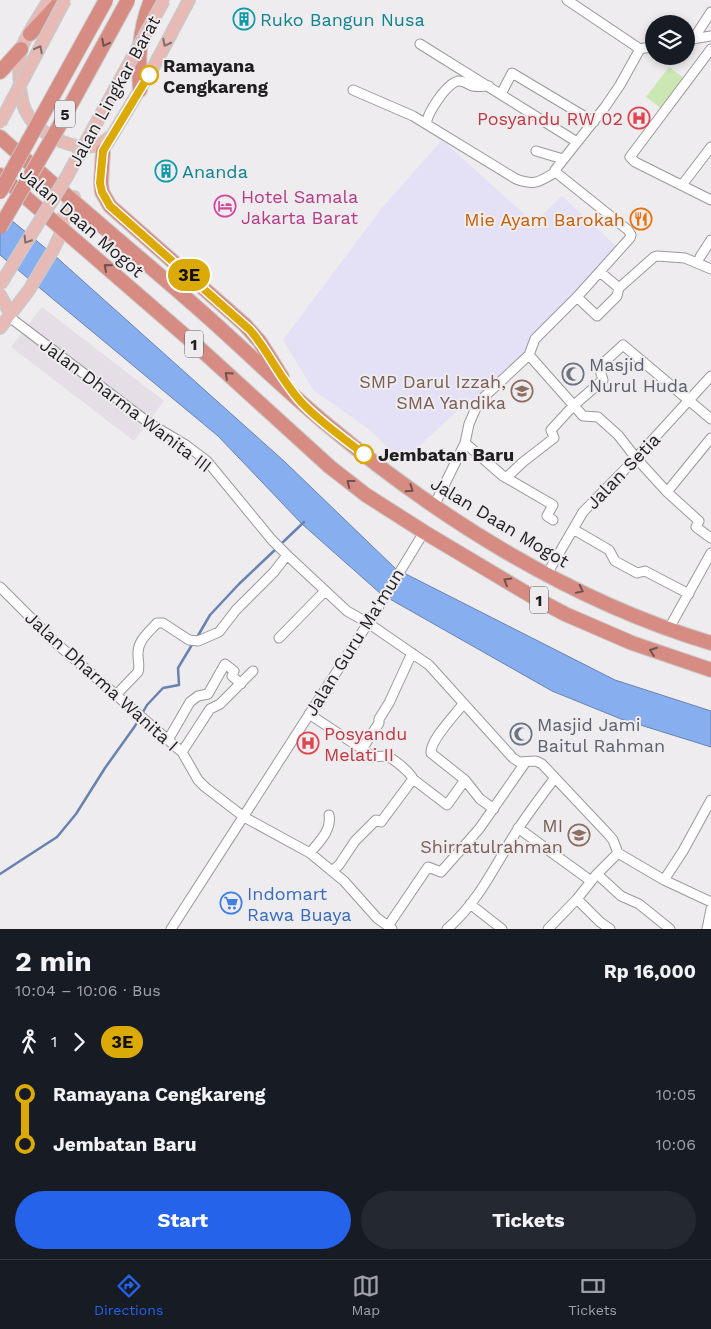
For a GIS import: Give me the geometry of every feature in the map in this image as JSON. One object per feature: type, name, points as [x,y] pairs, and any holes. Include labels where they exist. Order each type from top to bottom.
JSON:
[{"type":"highway","points":[[30,34],[63,0]]},
{"type":"highway","name":"5","points":[[0,192],[106,0]]},
{"type":"highway","name":"5","points":[[0,227],[58,128],[128,0]]},
{"type":"highway","points":[[140,90],[141,34],[151,0]]},
{"type":"highway","points":[[0,72],[21,49]]},
{"type":"highway","name":"Jalan Daan Mogot","points":[[0,137],[73,198],[199,309],[304,405],[398,481],[502,549],[547,574],[596,598],[670,630],[711,643]]},
{"type":"highway","points":[[103,151],[100,183],[102,192],[110,206],[232,313],[260,342],[304,405]]},
{"type":"highway","name":"Jalan Daan Mogot","points":[[0,175],[189,340],[330,468],[366,495],[424,532],[565,614],[632,643],[711,670]]},
{"type":"highway","points":[[199,309],[232,313]]},
{"type":"main road","points":[[49,0],[21,49],[21,94],[24,107],[30,118],[41,129],[55,138],[76,146],[94,146],[110,137]]},
{"type":"main road","points":[[0,123],[63,0]]},
{"type":"main road","name":"Jalan Lingkar Barat","points":[[0,285],[66,178],[164,0]]},
{"type":"main road","name":"Jalan Lingkar Barat","points":[[103,151],[154,66],[189,0]]},
{"type":"main road","points":[[0,328],[29,290],[53,250],[62,229],[63,217],[73,198]]},
{"type":"main road","points":[[0,295],[9,315]]},
{"type":"street","points":[[567,0],[640,49],[645,48]]},
{"type":"street","points":[[695,36],[711,12]]},
{"type":"street","points":[[695,38],[711,36]]},
{"type":"street","points":[[695,39],[711,48],[632,153],[630,159],[711,200]]},
{"type":"street","points":[[420,44],[577,142]]},
{"type":"street","points":[[556,172],[557,166],[594,122],[620,85],[640,49]]},
{"type":"street","points":[[501,94],[512,73],[594,122]]},
{"type":"street","points":[[426,124],[428,114],[441,96],[456,82],[489,86]]},
{"type":"street","points":[[353,90],[414,116],[516,179],[529,184],[556,172]]},
{"type":"street","points":[[682,185],[711,147]]},
{"type":"street","points":[[536,151],[563,159]]},
{"type":"street","points":[[434,506],[465,443],[469,424],[476,408],[484,397],[529,355],[531,345],[535,339],[577,297],[630,238],[630,232],[556,172]]},
{"type":"street","points":[[700,257],[711,240]]},
{"type":"street","points":[[577,297],[597,316],[617,296],[619,288],[657,256],[685,258],[711,269]]},
{"type":"street","points":[[600,272],[619,288]]},
{"type":"street","name":"Jalan Dharma Wanita III","points":[[9,315],[149,423],[186,445],[207,461],[284,552],[347,611],[368,623],[429,665],[513,758],[519,762],[536,761],[542,764],[554,779],[608,834],[613,840],[618,853]]},
{"type":"street","points":[[506,478],[554,438],[551,430],[573,406],[603,380],[599,367],[623,345],[711,419]]},
{"type":"street","points":[[529,355],[583,416],[598,417],[618,435],[667,492],[699,520],[696,528],[711,538]]},
{"type":"street","name":"Jalan Setia","points":[[547,574],[590,503],[636,458],[711,376]]},
{"type":"street","points":[[667,492],[711,438]]},
{"type":"street","points":[[465,443],[506,478],[553,505],[547,516],[554,520]]},
{"type":"street","points":[[574,529],[609,550],[615,561],[637,573],[646,571],[689,594]]},
{"type":"street","name":"Jalan Guru Ma'mun","points":[[171,929],[379,606],[424,532]]},
{"type":"street","points":[[116,695],[138,672],[140,642],[157,623],[163,623],[194,641],[219,632],[236,610],[274,572],[284,552]]},
{"type":"street","points":[[670,630],[672,623],[711,553]]},
{"type":"street","name":"Jalan Dharma Wanita I","points":[[0,587],[57,644],[182,752],[201,784],[244,817],[310,853],[333,870],[377,918],[390,928]]},
{"type":"street","points":[[279,638],[325,591]]},
{"type":"street","points":[[362,749],[389,703],[412,653]]},
{"type":"street","points":[[168,740],[190,702],[198,696],[208,694],[225,664],[234,671],[232,676],[241,684]]},
{"type":"street","points":[[182,752],[210,709],[220,704],[253,670]]},
{"type":"street","points":[[463,704],[445,726],[431,751],[440,761],[465,780],[480,800],[494,809]]},
{"type":"street","points":[[309,714],[373,757],[386,756],[393,760],[411,775],[413,779],[447,805],[465,780]]},
{"type":"street","points":[[390,928],[428,867],[441,872],[479,829],[525,763]]},
{"type":"street","points":[[333,870],[355,841],[376,820],[381,822],[413,779]]},
{"type":"street","points":[[447,929],[485,885],[518,828],[554,779]]},
{"type":"street","points":[[664,880],[683,851],[711,800]]},
{"type":"street","points":[[310,853],[325,834],[331,822],[329,815]]},
{"type":"street","points":[[518,828],[621,896],[639,904],[670,929]]},
{"type":"street","points":[[548,929],[618,853],[664,880],[711,902]]},
{"type":"street","points":[[577,899],[600,922],[610,929]]},
{"type":"street","points":[[470,904],[502,929]]},
{"type":"street","points":[[707,929],[711,909]]},
{"type":"shaded area","points":[[442,140],[534,223],[562,196],[618,248],[537,332],[535,348],[476,402],[469,400],[402,462],[369,429],[314,391],[283,340],[382,208]]},
{"type":"shaded area","points":[[42,307],[164,401],[134,441],[11,347]]},
{"type":"green space","points":[[669,67],[685,79],[662,109],[646,97]]},
{"type":"water","points":[[0,211],[54,255],[285,462],[396,569],[615,680],[711,711],[711,747],[621,719],[552,691],[381,594],[302,524],[218,436],[0,255]]},
{"type":"waterway","points":[[281,544],[304,522]]},
{"type":"waterway","points":[[196,639],[210,615],[277,548]]},
{"type":"waterway","points":[[0,874],[57,837],[76,814],[147,705],[163,688],[179,685],[178,668],[193,643]]},
{"type":"bus line","name":"3E","points":[[149,75],[103,151],[100,183],[102,192],[110,206],[250,330],[304,405],[364,454]]},
{"type":"place","name":"Ruko Bangun Nusa","points":[[244,19]]},
{"type":"place","name":"Ramayana Cengkareng","points":[[149,75]]},
{"type":"place","name":"Posyandu RW 02","points":[[639,118]]},
{"type":"place","name":"Ananda","points":[[166,171]]},
{"type":"place","name":"Hotel Samala Jakarta Barat","points":[[225,206]]},
{"type":"place","name":"Mie Ayam Barokah","points":[[641,219]]},
{"type":"place","name":"Masjid Nurul Huda","points":[[573,374]]},
{"type":"place","name":"SMP Darul Izzah, SMA Yandika","points":[[522,391]]},
{"type":"place","name":"Jembatan Baru","points":[[364,454]]},
{"type":"place","name":"Masjid Jami Baitul Rahman","points":[[521,734]]},
{"type":"place","name":"Posyandu Melati II","points":[[308,743]]},
{"type":"place","name":"MI Shirratulrahman","points":[[579,835]]},
{"type":"place","name":"Indomart Rawa Buaya","points":[[231,903]]}]
